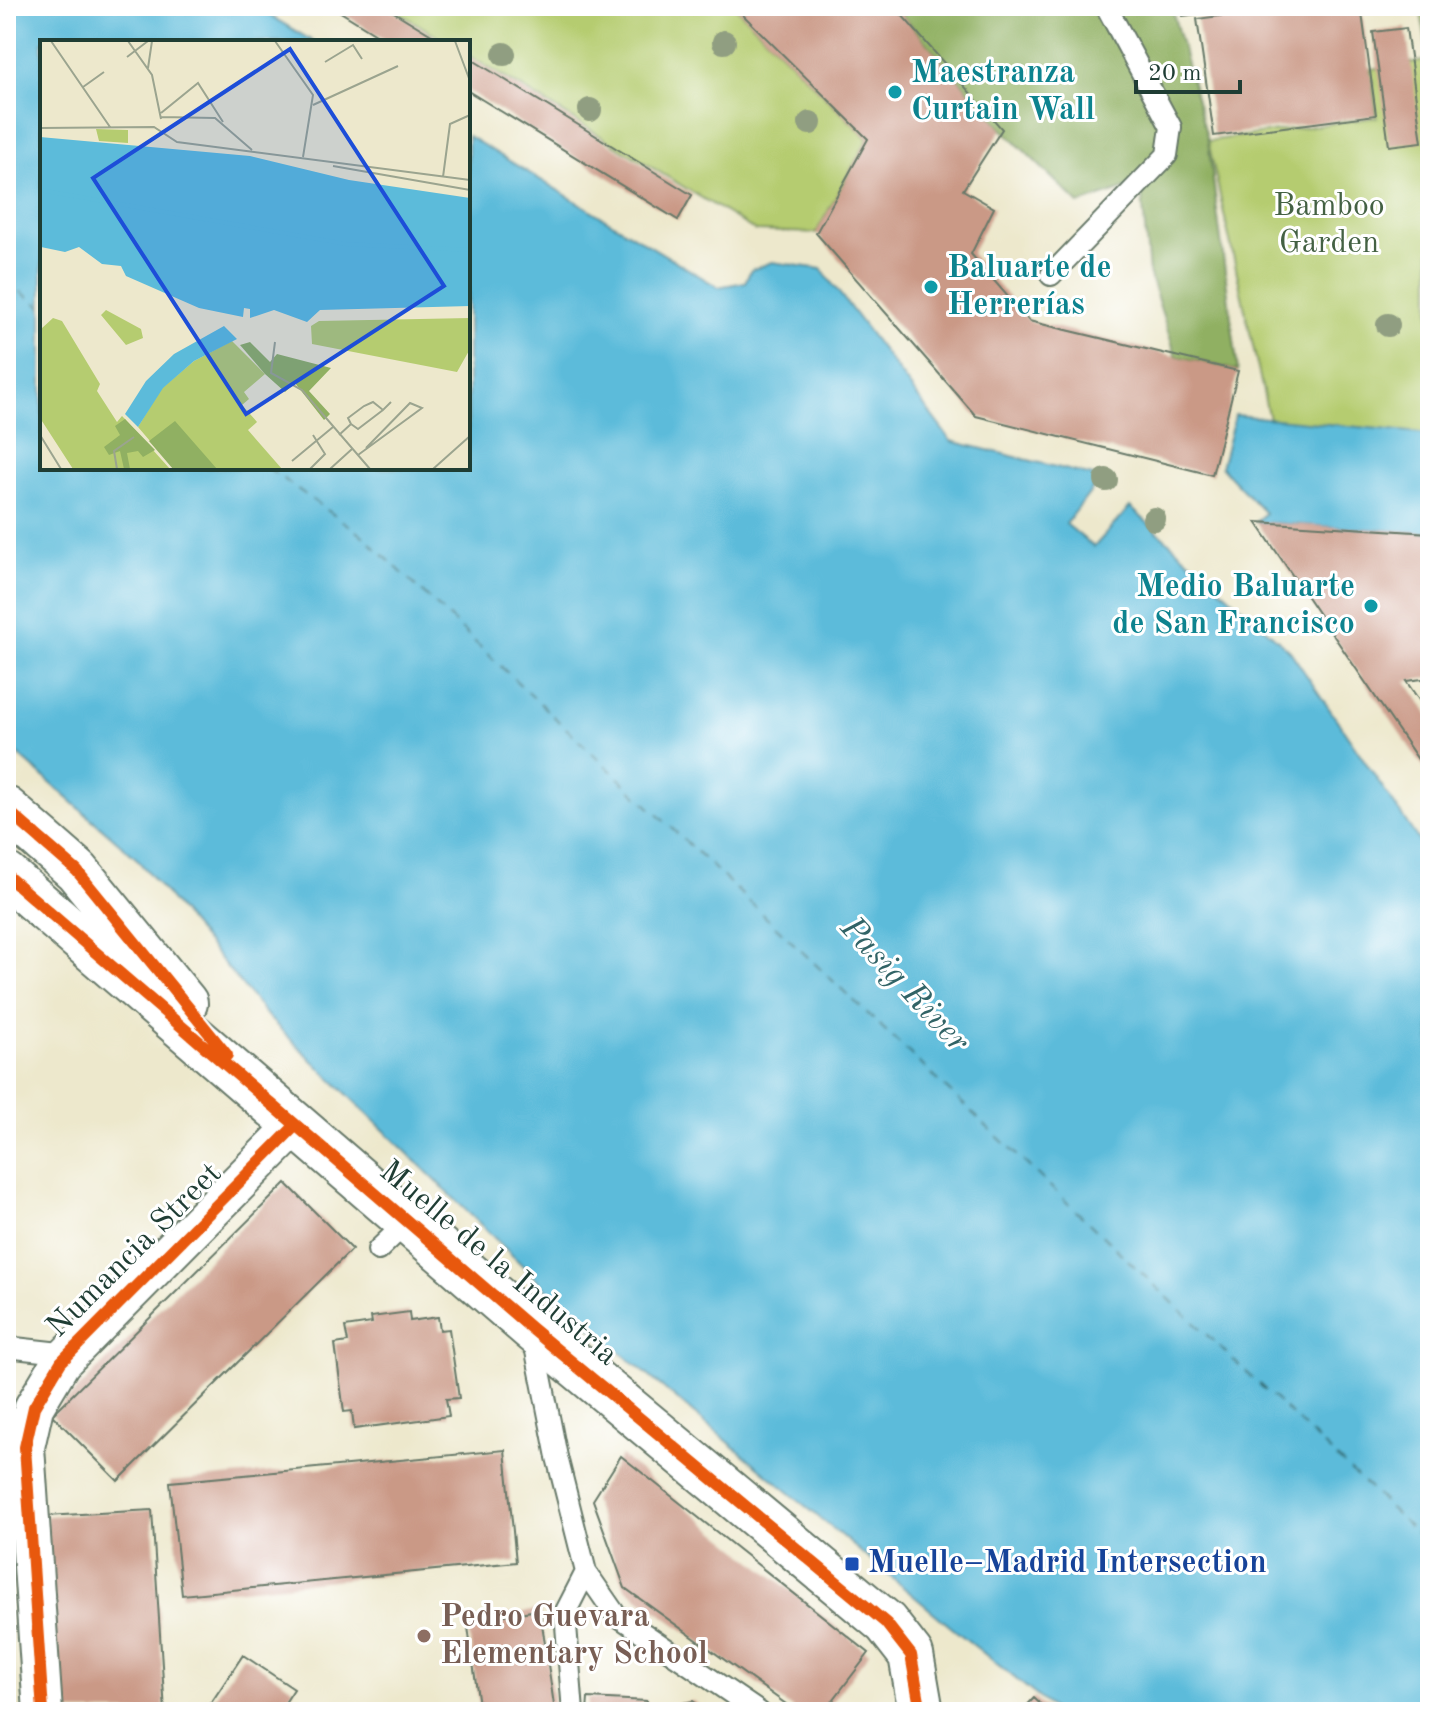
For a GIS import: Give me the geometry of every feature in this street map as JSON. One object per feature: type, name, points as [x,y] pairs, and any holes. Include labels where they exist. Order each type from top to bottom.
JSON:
[{"type":"street","points":[[6,809],[77,871],[263,1098]]},
{"type":"street","name":"Muelle de la Industria","points":[[6,875],[295,1126],[392,1236],[531,1328],[886,1623],[911,1655],[921,1712]]},
{"type":"street","name":"Numancia Street","points":[[43,1712],[25,1447],[34,1407],[61,1362],[295,1126]]},
{"type":"lane","points":[[1051,275],[1167,155],[1171,127],[1106,6]]},
{"type":"lane","points":[[531,1328],[557,1457],[586,1572],[615,1614],[759,1712]]},
{"type":"lane","points":[[6,1347],[69,1354]]},
{"type":"lane","points":[[573,1712],[565,1613],[586,1572]]},
{"type":"green space","points":[[388,6],[734,6],[868,139],[816,233],[756,231],[470,56],[470,40],[444,40]]},
{"type":"green space","points":[[894,6],[1171,6],[1208,141],[1238,371],[1176,356],[1149,273],[1141,183],[1079,204],[1002,129]]},
{"type":"green space","name":"Bamboo Garden","points":[[1420,6],[1430,6],[1430,434],[1269,419],[1208,141],[1377,117],[1371,69],[1429,60]]},
{"type":"water","name":"Pasig River","points":[[6,6],[254,6],[311,40],[40,40],[40,470],[470,470],[470,137],[718,287],[745,282],[751,270],[772,262],[821,269],[951,441],[1101,478],[1066,524],[1094,547],[1130,507],[1290,651],[1430,857],[1430,1712],[1057,1712],[560,1302],[269,1018],[136,858],[6,744]]},
{"type":"water","points":[[1235,415],[1430,434],[1430,533],[1256,522],[1265,513],[1221,467]]},
{"type":"building","points":[[331,6],[384,6],[440,40],[386,40]]},
{"type":"building","name":"Baluarte de Herrerías","points":[[734,6],[894,6],[1002,129],[963,190],[994,208],[971,254],[1029,321],[1238,371],[1212,475],[976,416],[816,233],[868,139]]},
{"type":"building","points":[[1182,6],[1246,6],[1246,8],[1183,16]]},
{"type":"building","points":[[1295,6],[1361,6],[1376,115],[1214,136],[1197,19]]},
{"type":"building","points":[[1406,28],[1422,142],[1389,146],[1373,32]]},
{"type":"building","points":[[470,58],[692,195],[678,220],[470,92]]},
{"type":"building","name":"Medio Baluarte de San Francisco","points":[[1256,522],[1430,533],[1430,678],[1406,681],[1430,716],[1430,777]]},
{"type":"building","points":[[286,1183],[352,1249],[118,1481],[52,1415]]},
{"type":"building","points":[[409,1312],[410,1321],[438,1317],[440,1330],[449,1329],[459,1398],[446,1399],[449,1416],[354,1429],[352,1411],[344,1412],[335,1344],[348,1342],[345,1327],[372,1323],[371,1317]]},
{"type":"building","points":[[505,1450],[516,1562],[182,1595],[170,1482]]},
{"type":"building","points":[[621,1456],[869,1653],[824,1712],[797,1712],[625,1588],[593,1500]]},
{"type":"building","points":[[152,1510],[165,1712],[59,1712],[46,1516]]},
{"type":"building","points":[[540,1610],[555,1712],[480,1712],[467,1620]]},
{"type":"building","points":[[243,1655],[294,1689],[279,1712],[205,1712]]},
{"type":"building","points":[[588,1698],[647,1701],[646,1712],[587,1712]]},
{"type":"building","points":[[1034,1698],[1049,1712],[1021,1712]]},
{"type":"building","points":[[693,1701],[707,1712],[671,1712],[671,1705]]},
{"type":"ferry route","points":[[6,281],[40,306]]},
{"type":"ferry route","points":[[271,470],[362,535],[1430,1546]]},
{"type":"cycle path","points":[[6,809],[77,871],[227,1055]]},
{"type":"cycle path","points":[[6,875],[531,1328],[886,1623],[911,1655],[921,1712]]},
{"type":"cycle path","points":[[43,1712],[25,1447],[34,1407],[61,1362],[295,1126]]},
{"type":"place","name":"Maestranza Curtain Wall","points":[[895,92]]},
{"type":"place","name":"Baluarte de Herrerías","points":[[931,287]]},
{"type":"place","name":"Medio Baluarte de San Francisco","points":[[1371,606]]},
{"type":"place","name":"Muelle–Madrid Intersection","points":[[852,1564]]},
{"type":"place","name":"Pedro Guevara Elementary School","points":[[424,1636]]}]
